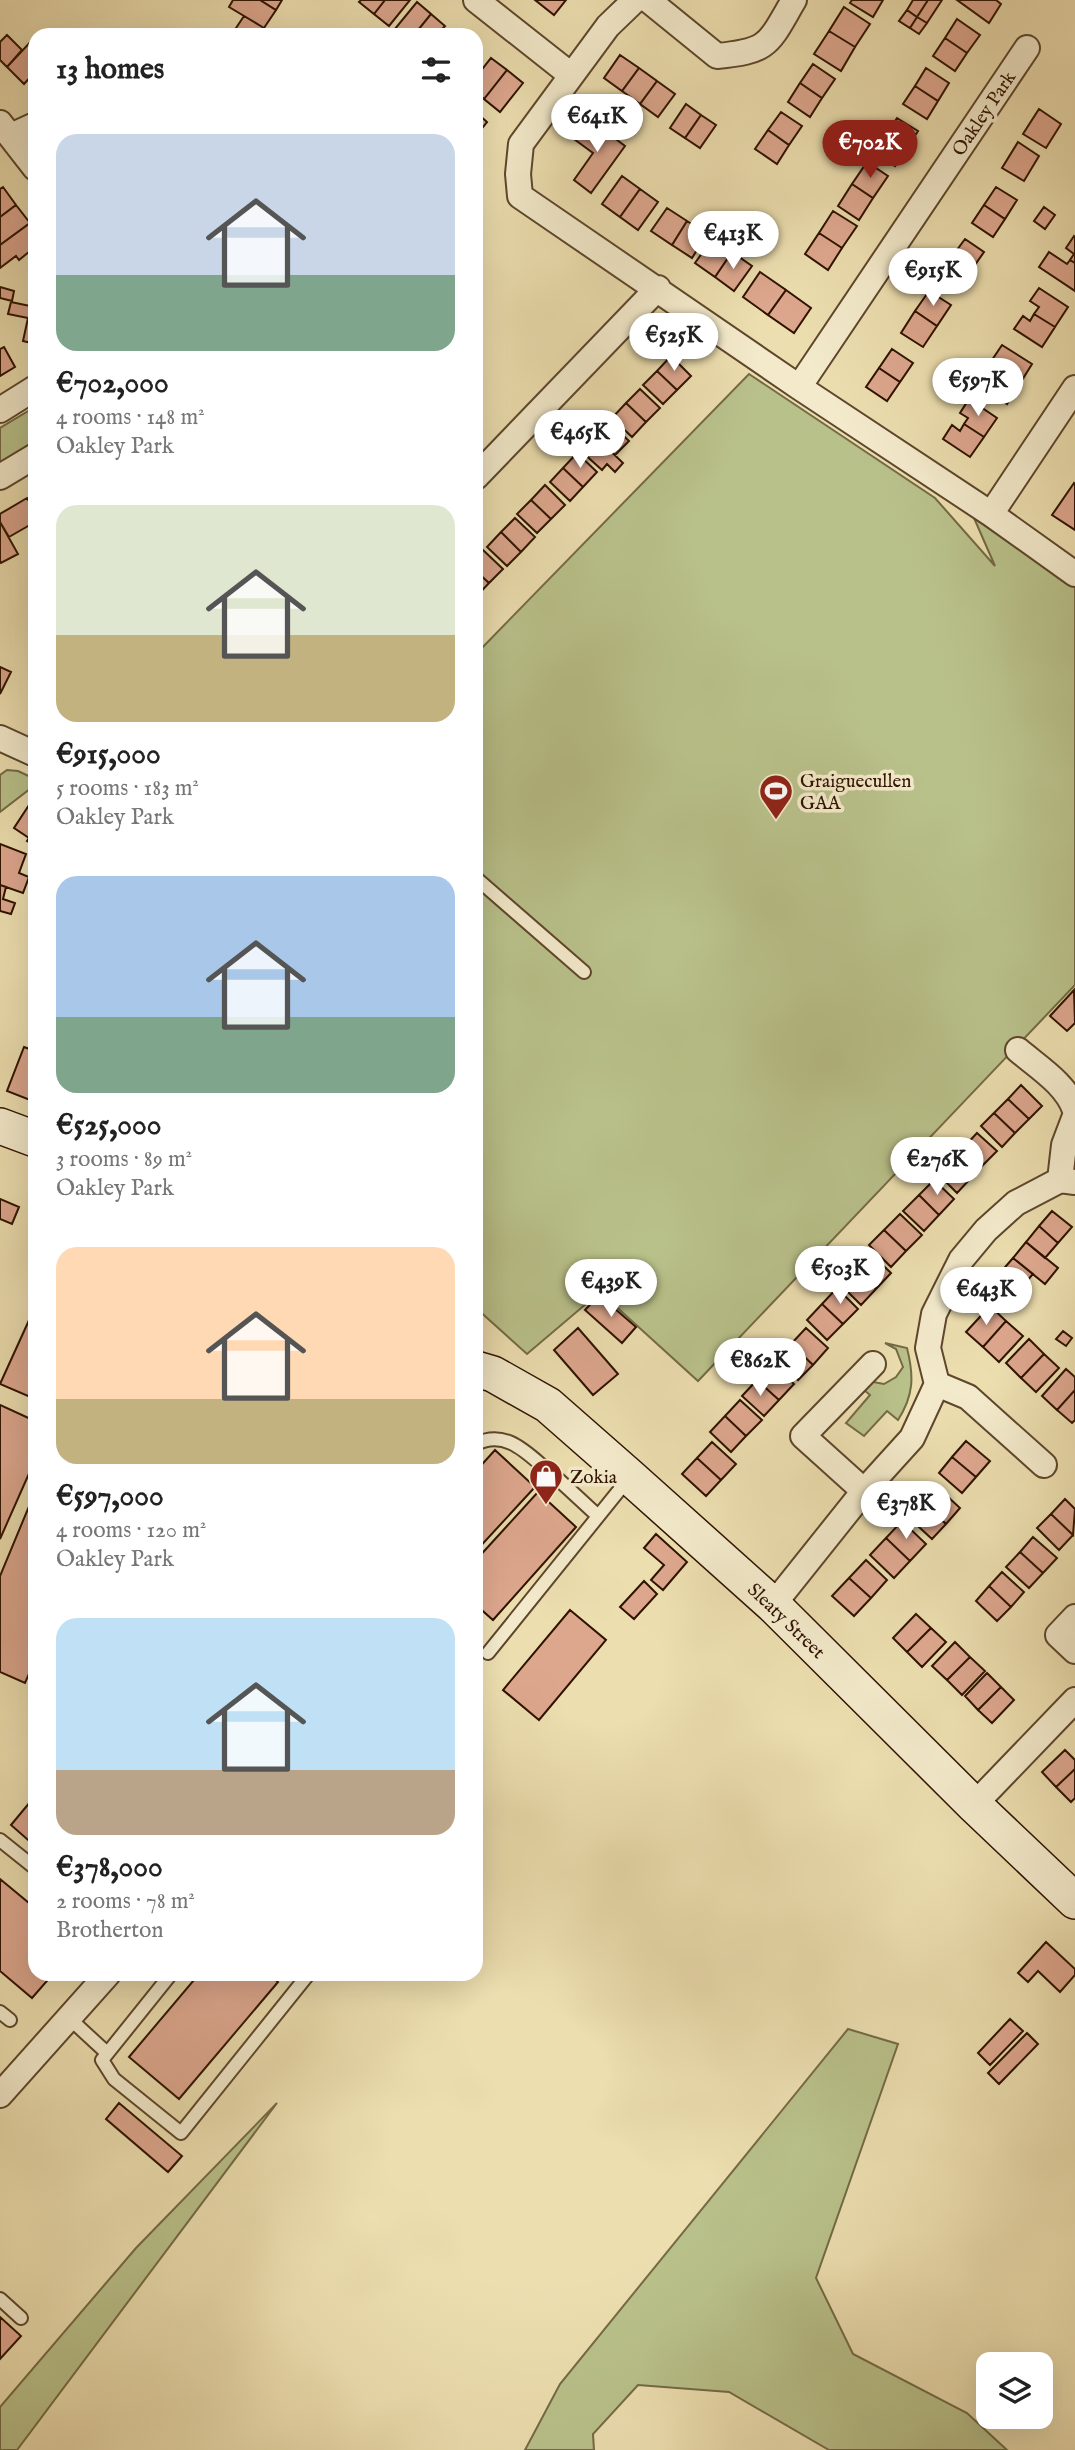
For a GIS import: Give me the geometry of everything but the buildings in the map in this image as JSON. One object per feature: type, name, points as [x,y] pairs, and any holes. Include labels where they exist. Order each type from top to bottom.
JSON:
[{"type":"street","points":[[476,0],[571,75]]},
{"type":"street","points":[[635,0],[608,26],[521,144],[518,174],[520,195],[799,387],[991,514],[1075,574]]},
{"type":"street","points":[[648,0],[717,56],[756,51],[769,43],[794,0]]},
{"type":"street","name":"Oakley Park","points":[[799,387],[1027,48]]},
{"type":"street","points":[[28,126],[5,129],[28,159]]},
{"type":"street","points":[[483,470],[658,289]]},
{"type":"street","points":[[991,514],[1075,388]]},
{"type":"street","points":[[0,410],[28,392]]},
{"type":"street","points":[[0,477],[28,460]]},
{"type":"street","points":[[0,738],[28,751]]},
{"type":"street","points":[[1018,1050],[1061,1087],[1071,1099],[1075,1110]]},
{"type":"street","points":[[773,1605],[864,1491],[912,1438],[937,1384],[928,1348],[934,1314],[961,1260],[986,1230],[1016,1203],[1068,1181],[1064,1145],[1075,1116]]},
{"type":"street","points":[[0,1126],[28,1136]]},
{"type":"street","points":[[864,1491],[803,1436],[873,1364]]},
{"type":"street","name":"Sleaty Street","points":[[483,1371],[548,1405],[773,1605],[974,1805],[1075,1901]]},
{"type":"street","points":[[937,1384],[968,1396],[1044,1465]]},
{"type":"street","points":[[1075,1617],[1058,1635],[1075,1651]]},
{"type":"street","points":[[974,1805],[1075,1700]]},
{"type":"street","points":[[0,2095],[102,1981]]},
{"type":"lane","points":[[483,884],[584,972]]},
{"type":"lane","points":[[483,1440],[505,1439],[547,1470]]},
{"type":"lane","points":[[488,1653],[630,1477]]},
{"type":"lane","points":[[559,1480],[598,1516]]},
{"type":"lane","points":[[0,1840],[28,1862]]},
{"type":"lane","points":[[165,1981],[102,2060],[114,2079],[181,2133],[303,1981]]},
{"type":"lane","points":[[69,2018],[107,2053]]},
{"type":"lane","points":[[0,2299],[21,2318]]},
{"type":"green space","name":"Graiguecullen GAA","points":[[749,374],[935,498],[995,566],[974,518],[1075,587],[1075,985],[698,1381],[600,1292],[527,1354],[483,1314],[483,647]]},
{"type":"green space","points":[[28,411],[28,448],[0,465],[0,428]]},
{"type":"green space","points":[[7,770],[28,776],[28,790],[0,812],[0,775]]},
{"type":"green space","points":[[885,1343],[907,1348],[911,1368],[910,1394],[898,1420],[887,1411],[864,1436],[846,1423],[870,1395],[857,1384],[868,1381],[884,1384],[896,1377],[903,1367],[896,1349]]},
{"type":"green space","points":[[848,2029],[898,2044],[816,2278],[853,2354],[967,2413],[976,2421],[976,2429],[984,2429],[1007,2450],[829,2450],[729,2392],[638,2385],[593,2434],[594,2450],[525,2450],[560,2384]]},
{"type":"green space","points":[[277,2103],[17,2450],[0,2450],[0,2407],[136,2248]]},
{"type":"place","name":"Graiguecullen GAA","points":[[776,821]]},
{"type":"place","name":"Zokia","points":[[546,1506]]}]
